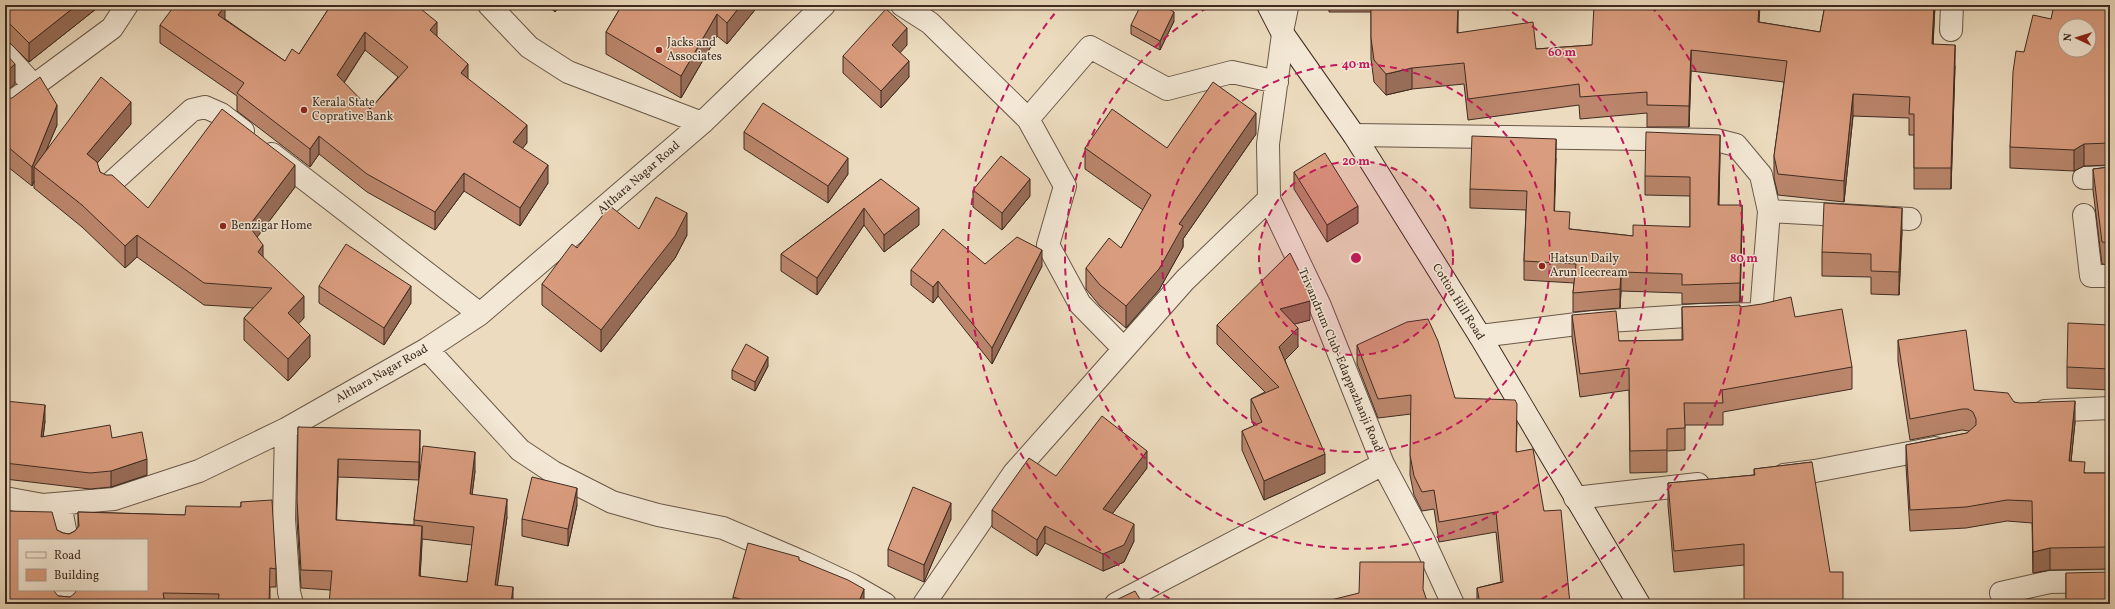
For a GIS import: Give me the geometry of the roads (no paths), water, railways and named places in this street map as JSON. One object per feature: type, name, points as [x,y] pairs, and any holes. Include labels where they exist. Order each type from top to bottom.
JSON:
[{"type":"street","points":[[5,107],[112,28],[127,5]]},
{"type":"street","points":[[489,5],[529,47],[568,72],[702,123]]},
{"type":"street","name":"Althara Nagar Road","points":[[5,498],[43,505],[114,499],[199,471],[286,429],[427,349],[480,314],[702,123],[824,5]]},
{"type":"street","points":[[902,5],[930,23],[1028,120],[1065,186],[1048,246],[1080,304],[1124,349]]},
{"type":"street","name":"Cotton Hill Road","points":[[1268,5],[1283,34],[1354,135],[1480,336],[1639,604]]},
{"type":"street","points":[[1951,30],[1952,5]]},
{"type":"street","name":"Trivandrum Club-Edappazhanji Road","points":[[1283,34],[1268,144],[1269,199],[1320,306],[1383,464],[1424,541],[1453,604]]},
{"type":"street","points":[[1028,120],[1090,47],[1167,89],[1232,72],[1276,82]]},
{"type":"street","points":[[5,54],[34,86]]},
{"type":"street","points":[[109,185],[192,110],[205,107],[221,114],[480,314]]},
{"type":"street","points":[[1354,135],[1716,140],[1736,145],[1761,175],[1769,211],[1762,314],[1702,315],[1593,322],[1480,336]]},
{"type":"street","points":[[2084,178],[2110,177]]},
{"type":"street","points":[[924,604],[1014,473],[1185,280],[1269,199]]},
{"type":"street","points":[[1769,211],[1910,219]]},
{"type":"street","points":[[2084,215],[2091,276],[2110,276]]},
{"type":"street","points":[[427,349],[520,450],[552,472],[612,502],[658,515],[723,528],[805,563],[852,585],[886,604]]},
{"type":"street","points":[[2028,412],[2110,408]]},
{"type":"street","points":[[286,429],[284,519],[292,604]]},
{"type":"street","points":[[1761,477],[1816,471],[1956,444]]},
{"type":"street","points":[[1116,604],[1383,464]]},
{"type":"street","points":[[1575,498],[1715,482]]},
{"type":"street","points":[[60,504],[67,539]]},
{"type":"street","points":[[2001,593],[2050,582],[2110,580]]},
{"type":"street","points":[[65,604],[66,591]]},
{"type":"lane","points":[[1283,34],[1289,5]]},
{"type":"place","name":"Jacks and Associates","points":[[659,50]]},
{"type":"place","name":"Kerala State Coprative Bank","points":[[304,110]]},
{"type":"place","name":"Benzigar Home","points":[[223,226]]},
{"type":"place","name":"Hatsun Daily Arun Icecream","points":[[1542,266]]}]
